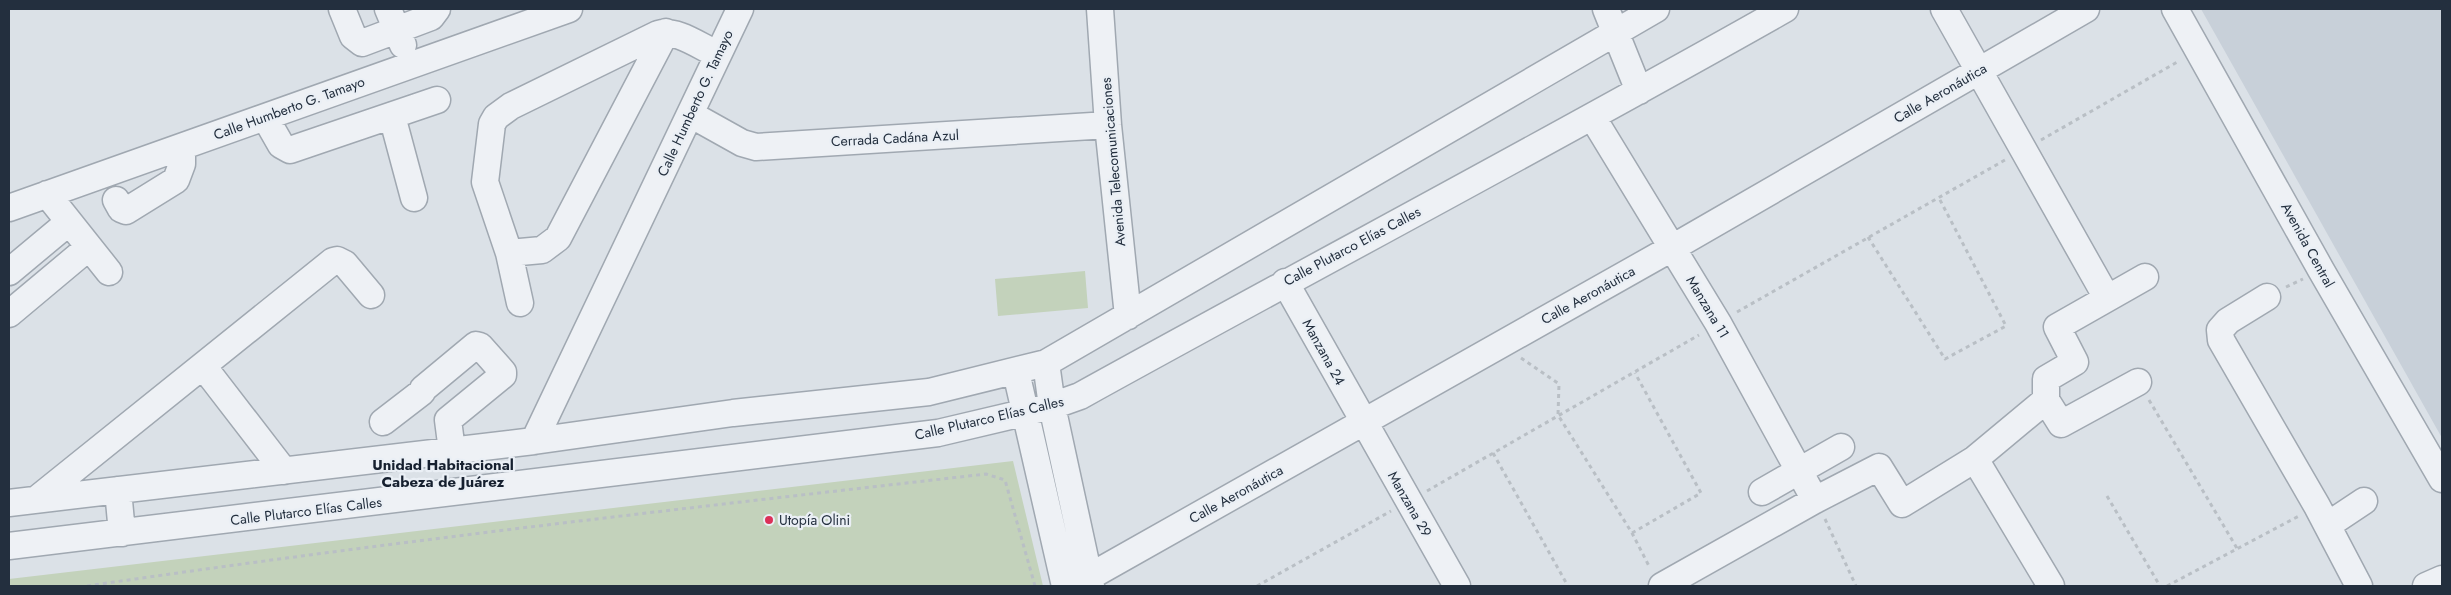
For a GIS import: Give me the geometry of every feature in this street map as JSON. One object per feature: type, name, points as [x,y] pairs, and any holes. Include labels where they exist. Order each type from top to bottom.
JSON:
[{"type":"street","points":[[342,9],[352,36],[358,43],[392,20],[431,17],[437,9]]},
{"type":"street","name":"Calle Humberto G. Tamayo","points":[[9,208],[569,9]]},
{"type":"street","name":"Calle Humberto G. Tamayo","points":[[534,441],[740,9]]},
{"type":"street","name":"Avenida Telecomunicaciones","points":[[1100,9],[1108,125],[1128,316]]},
{"type":"street","points":[[1606,9],[1614,34],[1639,92]]},
{"type":"street","points":[[9,503],[534,441],[733,413],[929,392],[1016,372],[1046,363],[1656,9]]},
{"type":"street","name":"Calle Plutarco Elías Calles","points":[[9,546],[938,433],[1052,406],[1080,396],[1285,282],[1593,118],[1785,9]]},
{"type":"street","points":[[1944,9],[2107,298]]},
{"type":"street","name":"Calle Aeronáutica","points":[[1090,582],[1363,422],[1672,248],[2086,9]]},
{"type":"street","name":"Avenida Central","points":[[2175,9],[2442,479]]},
{"type":"street","points":[[392,20],[412,64]]},
{"type":"street","points":[[520,303],[509,253],[485,182],[490,131],[496,117],[511,106],[658,34],[666,32],[717,54]]},
{"type":"street","points":[[509,253],[542,250],[558,238],[666,32]]},
{"type":"street","points":[[265,117],[282,145],[290,150],[437,100]]},
{"type":"street","name":"Cerrada Cadána Azul","points":[[690,114],[742,143],[756,147],[1108,125]]},
{"type":"street","points":[[392,116],[414,198]]},
{"type":"street","name":"Manzana 11","points":[[1593,118],[1718,323],[1815,500]]},
{"type":"street","points":[[116,200],[121,209],[126,211],[176,180],[182,164],[182,147]]},
{"type":"street","points":[[47,194],[109,272]]},
{"type":"street","points":[[9,272],[69,222]]},
{"type":"street","points":[[9,314],[88,247]]},
{"type":"street","points":[[37,500],[333,261],[337,260],[345,264],[371,295]]},
{"type":"street","points":[[2138,382],[2060,424],[2046,400],[2046,379],[2075,362],[2057,327],[2145,277]]},
{"type":"street","name":"Manzana 24","points":[[1285,282],[1363,422]]},
{"type":"street","points":[[2267,297],[2228,321],[2220,330],[2220,340],[2323,515],[2359,586]]},
{"type":"street","points":[[383,422],[422,392],[422,389],[476,345],[480,346],[503,372],[503,376],[448,420]]},
{"type":"street","points":[[1046,363],[1052,406],[1090,582]]},
{"type":"street","points":[[203,366],[284,471]]},
{"type":"street","points":[[1016,372],[1065,586]]},
{"type":"street","points":[[422,392],[448,420],[452,451]]},
{"type":"street","points":[[1657,579],[1879,467],[1902,504],[1975,459],[2046,400]]},
{"type":"street","name":"Manzana 29","points":[[1363,422],[1457,586]]},
{"type":"street","points":[[1762,492],[1841,447]]},
{"type":"street","points":[[1975,459],[2051,586]]},
{"type":"street","points":[[118,490],[122,533]]},
{"type":"street","points":[[2323,515],[2364,501]]},
{"type":"street","points":[[2426,586],[2442,580]]},
{"type":"path","points":[[1868,237],[1945,359],[2006,326],[1939,198]]},
{"type":"path","points":[[2267,297],[2322,270]]},
{"type":"path","points":[[1500,344],[1559,384],[1558,415],[1632,533],[1657,579]]},
{"type":"path","points":[[1632,533],[1701,493],[1635,373]]},
{"type":"path","points":[[2138,382],[2238,550]]},
{"type":"path","points":[[1493,453],[1568,586]]},
{"type":"path","points":[[87,586],[276,558],[634,514],[986,474],[1004,480],[1035,586]]},
{"type":"path","points":[[2107,496],[2160,586]]},
{"type":"path","points":[[1815,500],[1856,586]]},
{"type":"path","points":[[2167,586],[2238,550],[2323,515]]},
{"type":"shaded area","points":[[2201,9],[2442,9],[2442,438]]},
{"type":"green space","points":[[1085,271],[1088,308],[998,316],[995,279]]},
{"type":"green space","name":"Utopía Olini","points":[[1013,461],[1043,586],[9,586],[9,579]]},
{"type":"place","name":"Utopía Olini","points":[[769,520]]},
{"type":"district","name":"Unidad Habitacional Cabeza de Juárez","points":[[443,474]]}]
